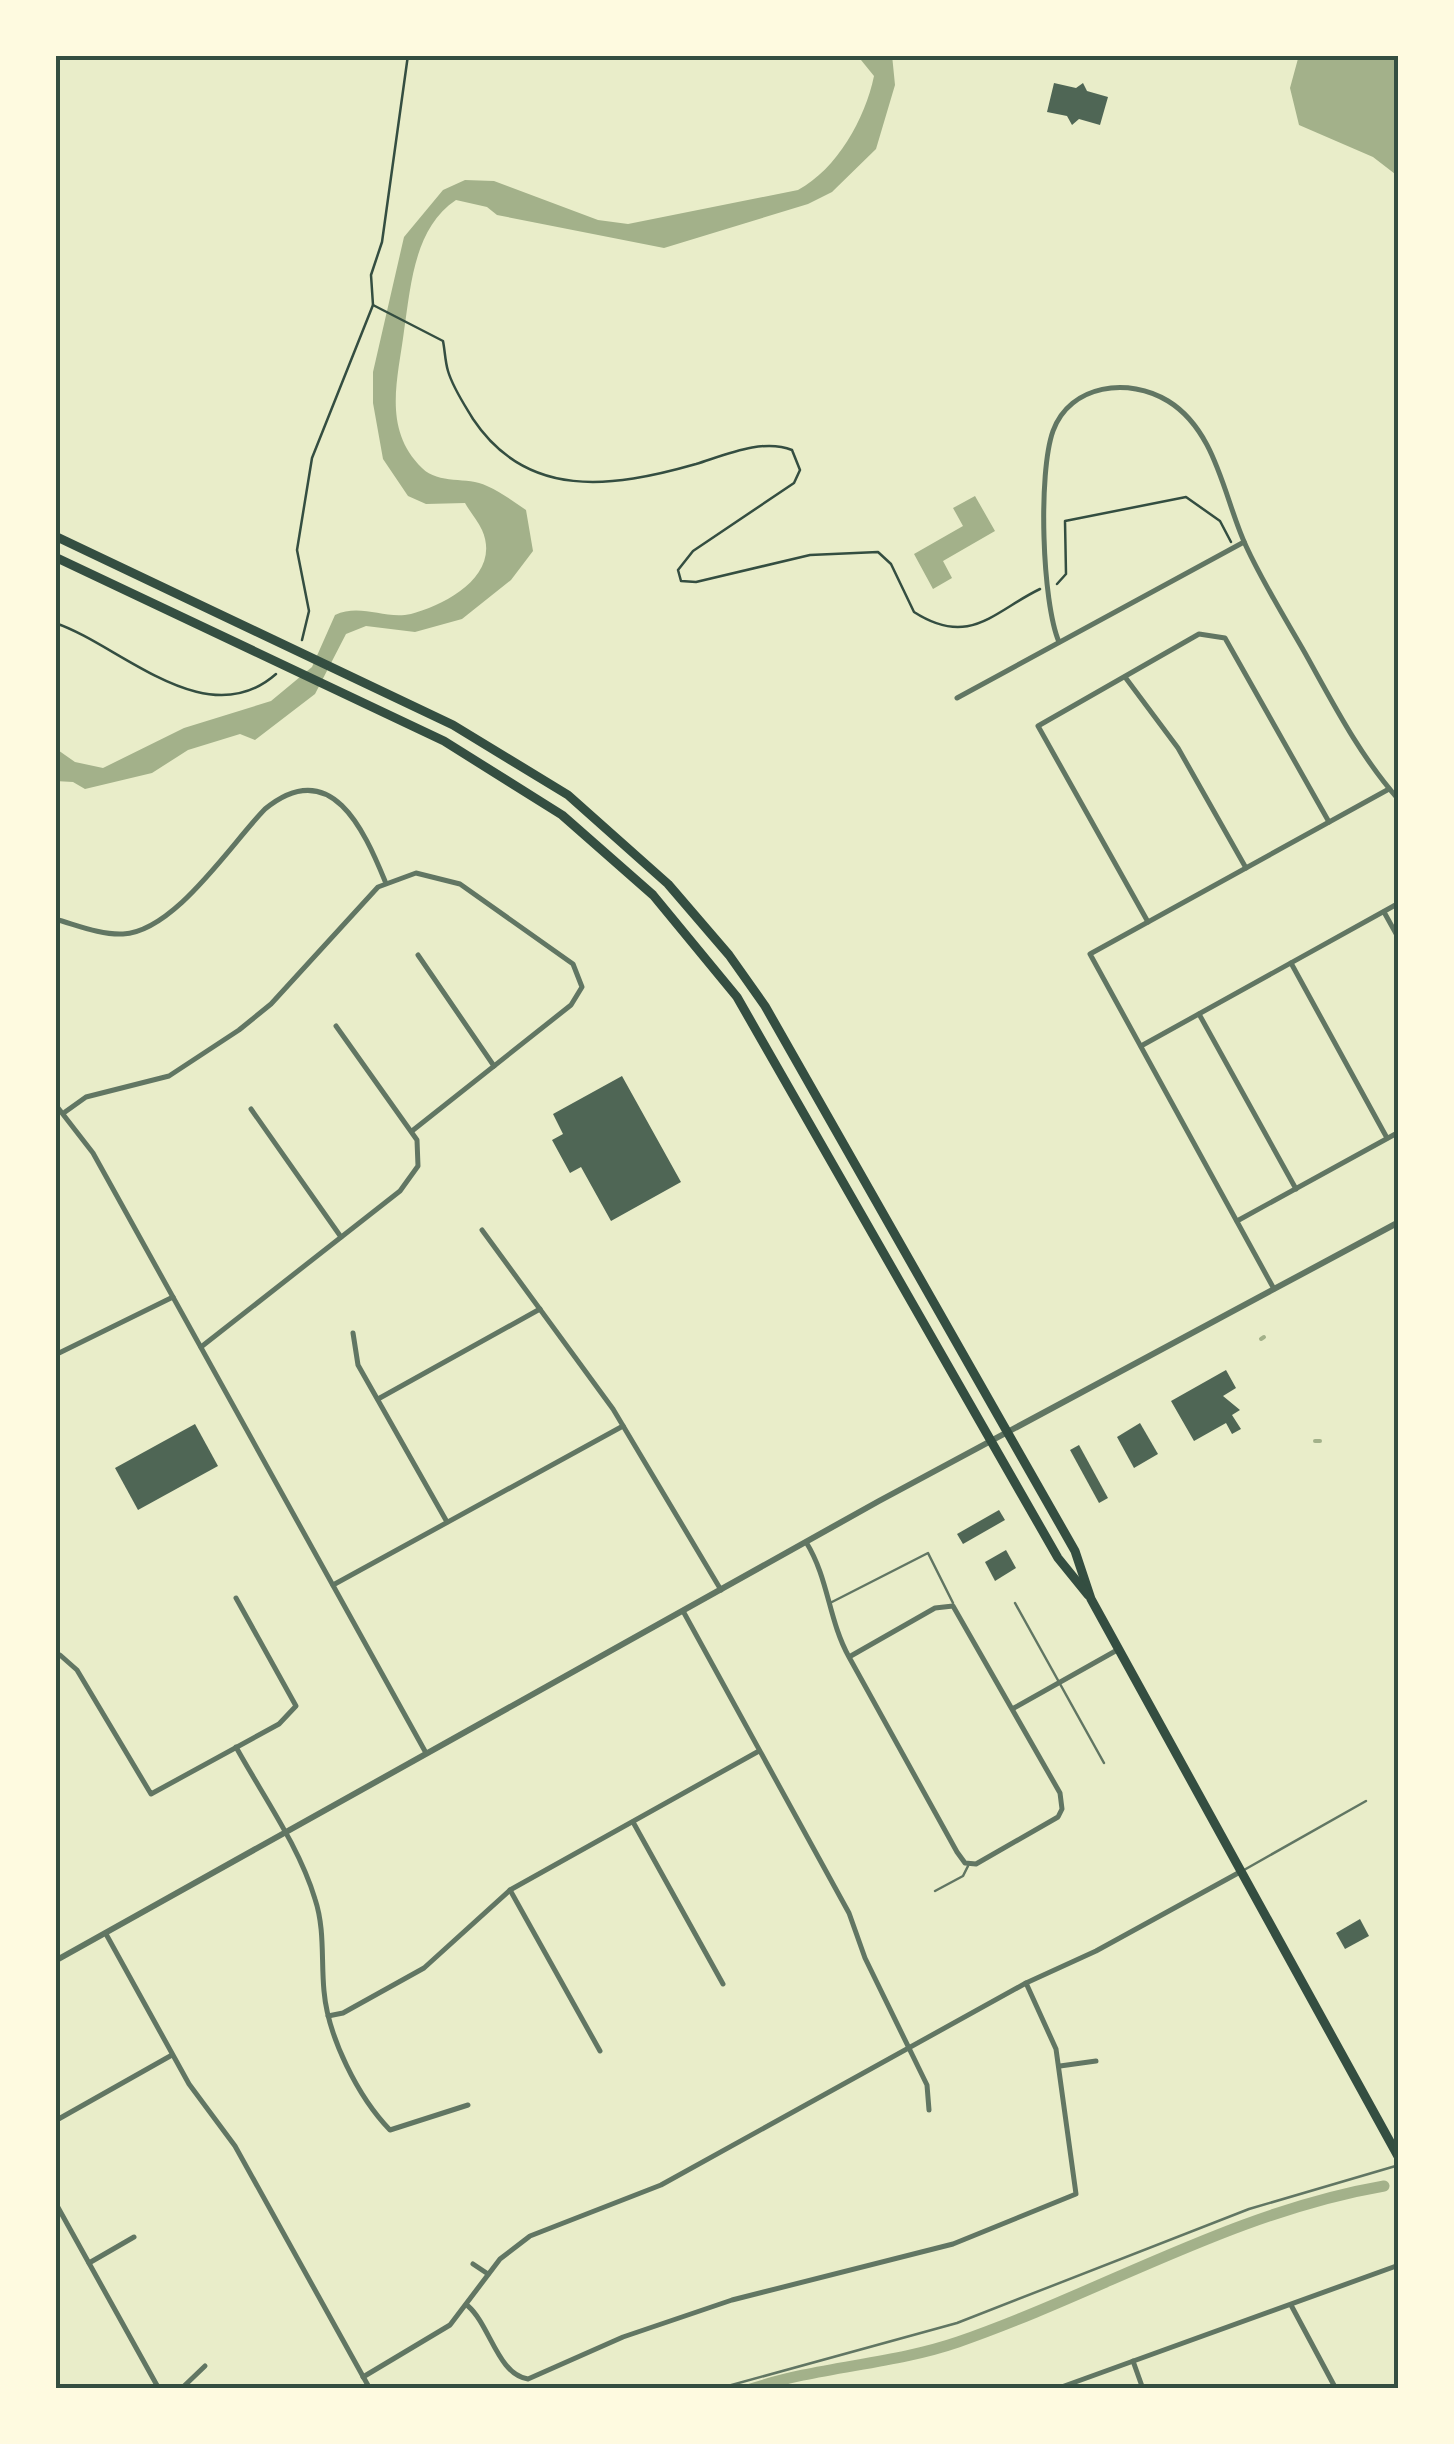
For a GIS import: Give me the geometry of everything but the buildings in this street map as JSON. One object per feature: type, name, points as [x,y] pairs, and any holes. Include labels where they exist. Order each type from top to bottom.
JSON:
[{"type":"main road","points":[[55,536],[454,725],[568,795],[620,838],[699,918],[765,1006],[1075,1551],[1091,1599]]},
{"type":"main road","points":[[55,557],[444,741],[562,815],[653,895],[694,940],[737,998],[780,1069],[1058,1558],[1091,1599],[1399,2161]]},
{"type":"street","points":[[1058,642],[1046,587],[1047,480],[1053,432],[1073,402],[1088,394],[1108,388],[1138,389],[1170,402],[1198,430],[1244,542],[1362,756],[1399,800]]},
{"type":"street","points":[[957,698],[1244,542]]},
{"type":"street","points":[[1148,922],[1038,726],[1199,634],[1224,638],[1328,822]]},
{"type":"street","points":[[1125,676],[1178,748],[1246,868]]},
{"type":"street","points":[[1274,1289],[1090,954],[1389,789]]},
{"type":"street","points":[[55,919],[113,933],[150,927],[172,911],[264,809],[280,798],[302,792],[326,795],[348,808],[364,829],[386,881]]},
{"type":"street","points":[[64,1112],[86,1097],[160,1080],[239,1030],[271,1004],[386,881],[426,873],[460,884],[573,964],[582,979],[576,1000],[412,1131]]},
{"type":"street","points":[[1140,1046],[1399,903]]},
{"type":"street","points":[[1384,912],[1399,940]]},
{"type":"street","points":[[418,955],[494,1066]]},
{"type":"street","points":[[1290,963],[1387,1138]]},
{"type":"street","points":[[1199,1014],[1296,1189]]},
{"type":"street","points":[[201,1347],[411,1180],[420,1158],[412,1131],[336,1026]]},
{"type":"street","points":[[55,1104],[64,1112],[173,1297],[426,1753]]},
{"type":"street","points":[[252,1109],[341,1237]]},
{"type":"street","points":[[1237,1221],[1399,1132]]},
{"type":"street","points":[[55,1961],[806,1542],[1399,1222]]},
{"type":"street","points":[[482,1230],[623,1426],[721,1590]]},
{"type":"street","points":[[55,1355],[173,1297]]},
{"type":"street","points":[[378,1399],[540,1309]]},
{"type":"street","points":[[352,1333],[358,1364],[447,1522]]},
{"type":"street","points":[[333,1585],[623,1426]]},
{"type":"street","points":[[806,1542],[825,1575],[832,1623],[849,1657],[958,1852],[969,1865],[1051,1823],[1062,1809],[1060,1793],[953,1606],[935,1608],[849,1657]]},
{"type":"street","points":[[55,1658],[60,1654],[77,1670],[152,1794],[289,1716],[296,1706],[236,1598]]},
{"type":"street","points":[[683,1612],[849,1913],[870,1969],[927,2085],[929,2110]]},
{"type":"street","points":[[1014,1708],[1119,1649]]},
{"type":"street","points":[[236,1748],[317,1903],[328,2016],[346,2058],[390,2130],[468,2104]]},
{"type":"street","points":[[328,2016],[343,2013],[424,1968],[510,1890],[760,1752]]},
{"type":"street","points":[[633,1822],[722,1984]]},
{"type":"street","points":[[363,2377],[440,2333],[468,2306],[488,2274],[530,2236],[661,2185],[1026,1983],[1096,1951],[1242,1870]]},
{"type":"street","points":[[510,1890],[600,2051]]},
{"type":"street","points":[[105,1934],[172,2055],[235,2146],[370,2389]]},
{"type":"street","points":[[468,2306],[478,2314],[510,2372],[520,2378],[535,2378],[623,2337],[716,2305],[953,2244],[1076,2194],[1060,2066],[1052,2034],[1026,1983]]},
{"type":"street","points":[[55,2121],[172,2055]]},
{"type":"street","points":[[1060,2066],[1096,2060]]},
{"type":"street","points":[[55,2202],[159,2389]]},
{"type":"street","points":[[89,2262],[134,2237]]},
{"type":"street","points":[[473,2264],[488,2274]]},
{"type":"street","points":[[1056,2389],[1399,2265]]},
{"type":"street","points":[[1291,2305],[1336,2389]]},
{"type":"street","points":[[1133,2361],[1143,2389]]},
{"type":"street","points":[[181,2389],[205,2366]]},
{"type":"lane","points":[[829,1603],[841,1601],[928,1552],[953,1606]]},
{"type":"lane","points":[[1016,1602],[1104,1763]]},
{"type":"lane","points":[[1242,1870],[1366,1801]]},
{"type":"lane","points":[[935,1891],[962,1876],[969,1865]]},
{"type":"lane","points":[[717,2389],[971,2318],[1249,2208],[1399,2161]]},
{"type":"path","points":[[308,623],[297,550],[312,458],[375,306],[372,275],[382,242],[408,55]]},
{"type":"path","points":[[375,306],[443,340],[448,371],[461,400],[504,456],[532,472],[564,482],[618,478],[682,468],[770,444],[792,450],[798,459],[794,484],[728,526],[682,563],[678,574],[686,582],[810,555],[878,552],[892,564],[914,612],[945,626],[970,626],[1000,616],[1046,587],[1062,583],[1066,574],[1064,521],[1139,510],[1175,498],[1196,500],[1220,521],[1234,548]]},
{"type":"path","points":[[55,624],[86,634],[132,667],[173,688],[222,692],[259,686]]},
{"type":"shaded area","points":[[848,55],[892,55],[895,85],[876,149],[832,192],[808,204],[664,248],[497,215],[487,207],[456,200],[431,226],[417,259],[409,295],[397,385],[397,420],[409,453],[429,473],[487,486],[526,510],[533,551],[511,580],[462,619],[415,632],[366,626],[346,634],[315,694],[255,740],[240,734],[188,750],[152,773],[85,789],[73,782],[55,781],[55,748],[75,762],[103,768],[184,728],[271,701],[312,667],[335,615],[354,611],[411,614],[454,595],[478,574],[486,546],[478,523],[465,503],[426,504],[408,496],[383,459],[373,403],[373,372],[404,237],[443,190],[465,180],[494,181],[598,220],[628,224],[798,190],[837,156],[864,109],[874,76],[861,60]]},
{"type":"shaded area","points":[[1299,55],[1399,55],[1399,177],[1373,157],[1299,125],[1290,88]]},
{"type":"shaded area","points":[[975,496],[995,531],[943,561],[952,578],[933,589],[914,554],[963,526],[953,508]]},
{"type":"waterway","points":[[1315,1441],[1320,1441]]},
{"type":"waterway","points":[[751,2389],[958,2342],[1274,2214],[1384,2186]]}]
